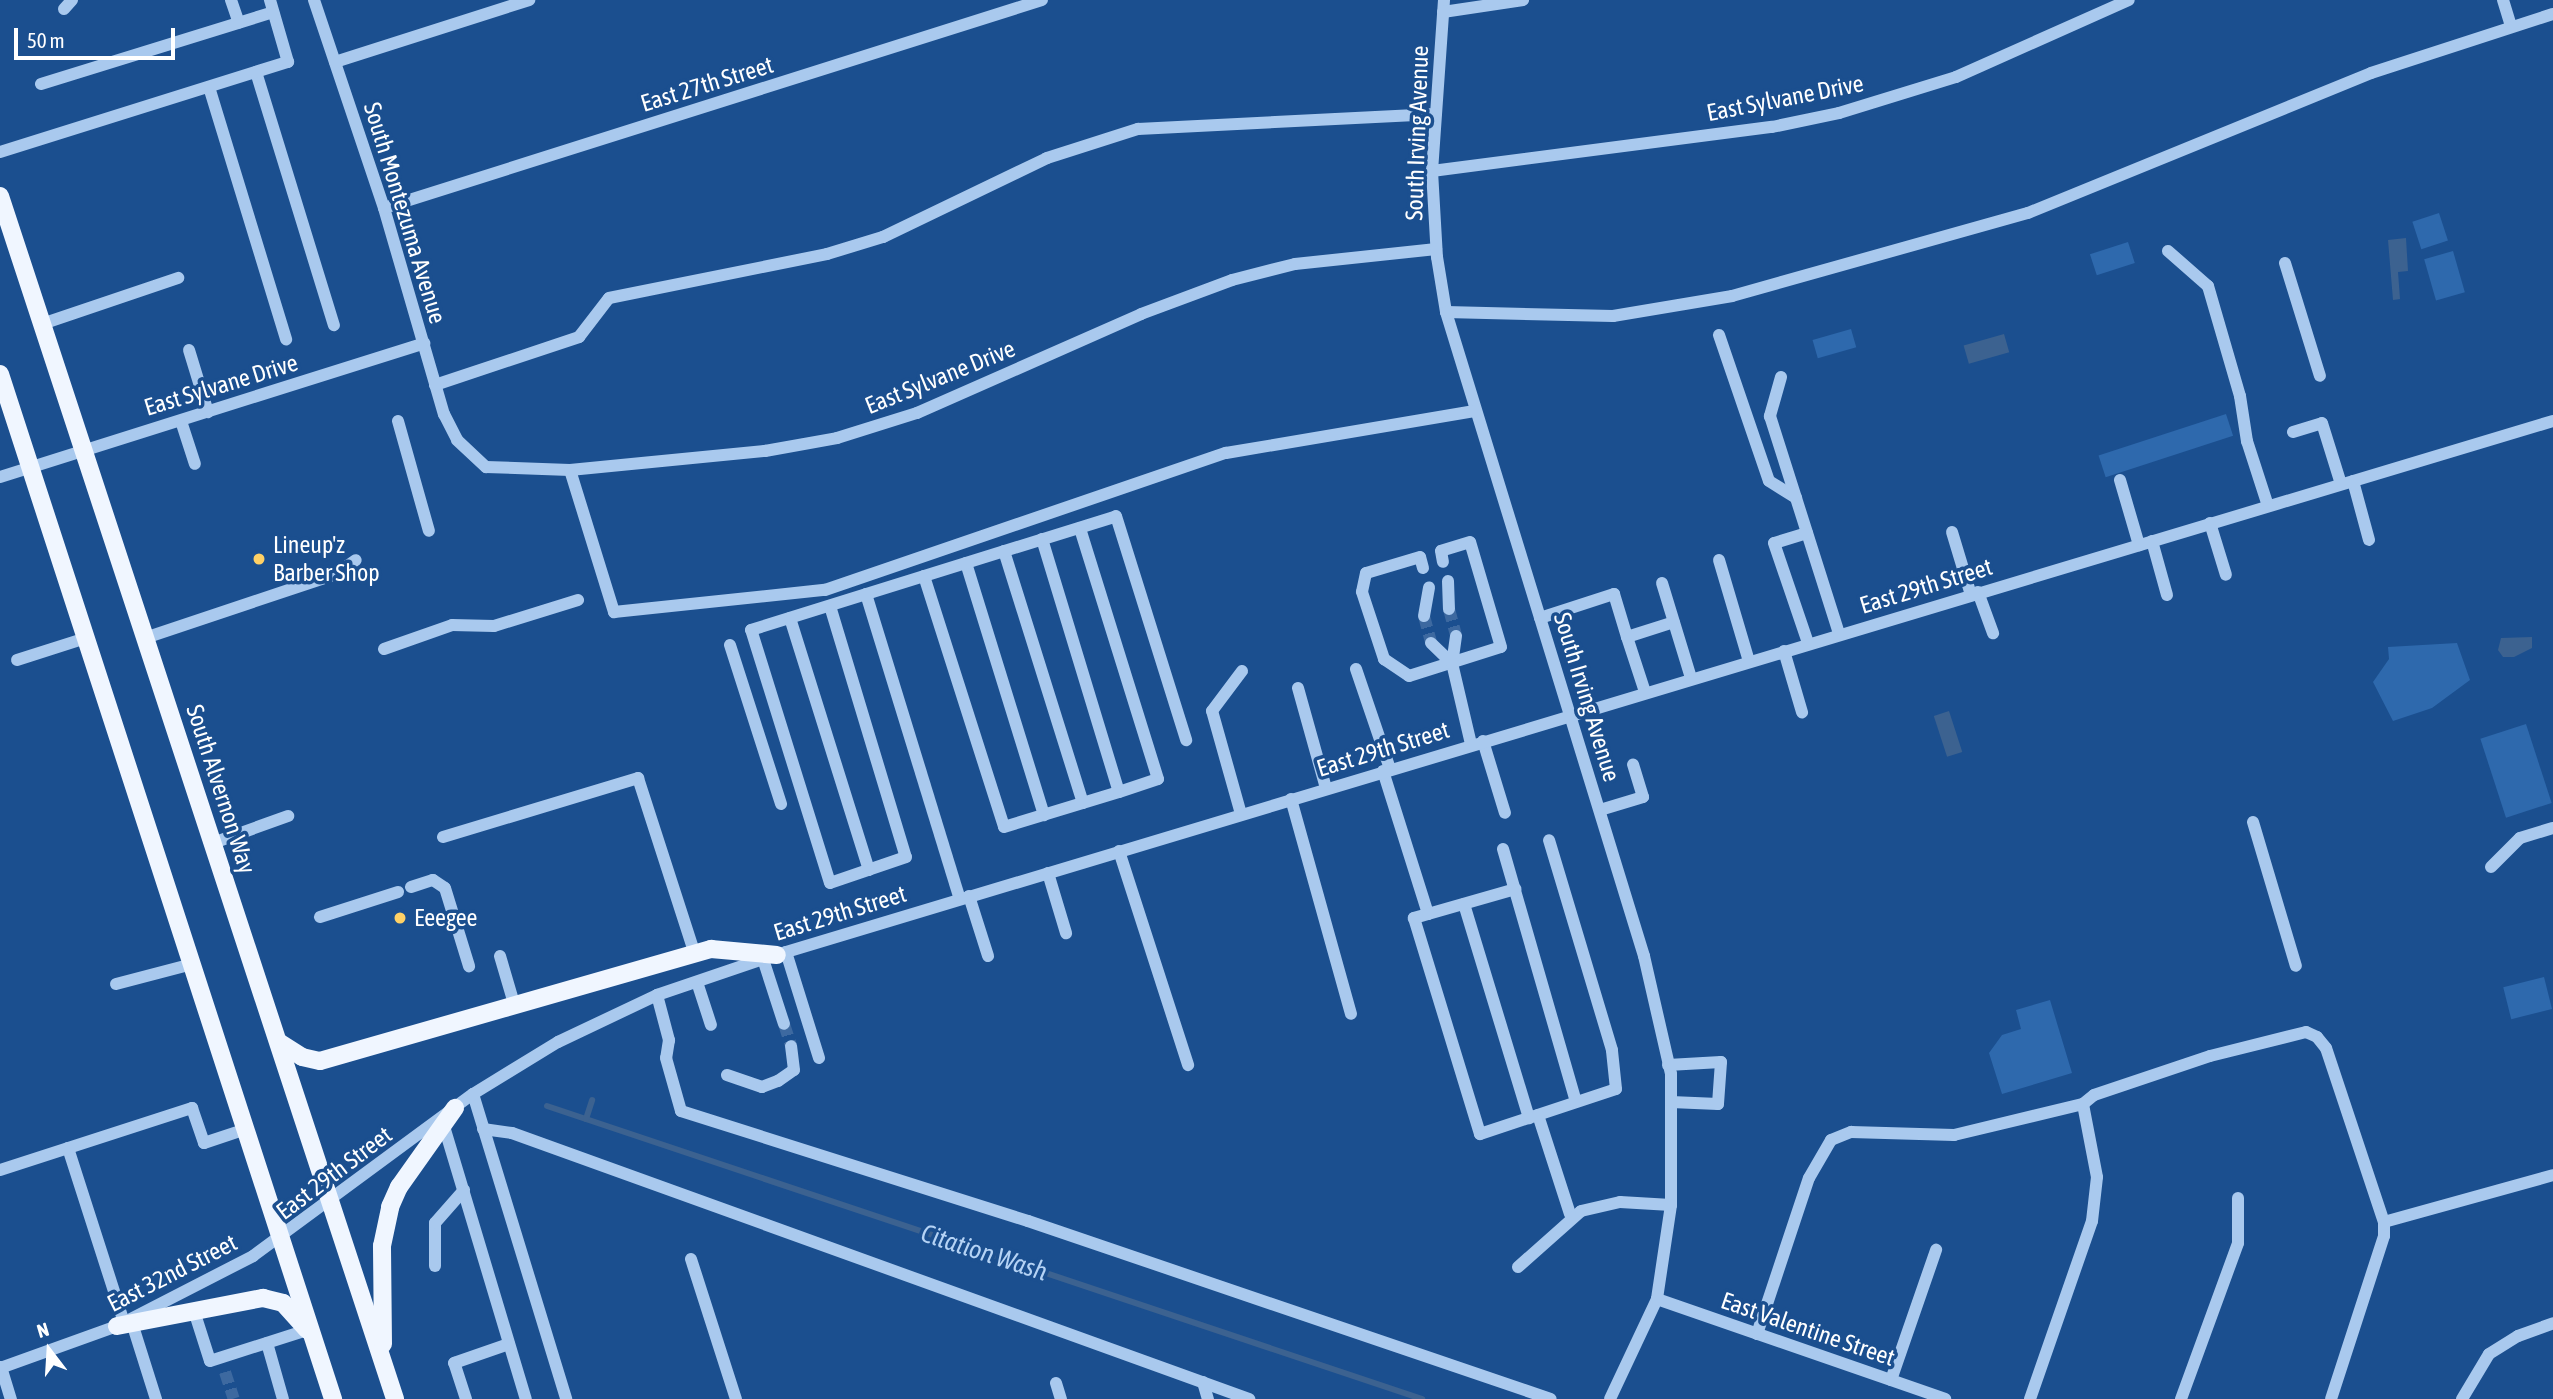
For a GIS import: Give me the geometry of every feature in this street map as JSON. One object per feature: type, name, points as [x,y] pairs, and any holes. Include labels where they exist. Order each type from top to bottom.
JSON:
[{"type":"main road","name":"South Alvernon Way","points":[[0,196],[394,1399]]},
{"type":"main road","points":[[0,374],[282,1239],[330,1398]]},
{"type":"main road","points":[[279,1043],[302,1057],[320,1061],[711,949],[775,955]]},
{"type":"main road","points":[[384,1365],[382,1246],[388,1214],[400,1187],[455,1108]]},
{"type":"main road","points":[[124,1324],[195,1314],[263,1298],[283,1303],[311,1336]]},
{"type":"street","points":[[231,0],[239,23]]},
{"type":"street","name":"South Montezuma Avenue","points":[[314,0],[384,208],[435,385],[456,439]]},
{"type":"street","points":[[335,62],[529,0]]},
{"type":"street","name":"East 27th Street","points":[[384,208],[1042,0]]},
{"type":"street","points":[[1443,6],[1523,0]]},
{"type":"street","name":"East Sylvane Drive","points":[[1432,171],[1772,127],[1839,113],[1956,77],[2129,0]]},
{"type":"street","points":[[2503,0],[2511,26]]},
{"type":"street","points":[[0,152],[288,62],[271,6],[239,23],[41,84]]},
{"type":"street","name":"South Irving Avenue","points":[[1443,6],[1432,171],[1436,249],[1446,312],[1474,411],[1644,956],[1668,1065],[1671,1102],[1671,1205],[1657,1299],[1610,1399]]},
{"type":"street","points":[[1446,312],[1614,316],[1732,296],[2028,213],[2371,73],[2553,14]]},
{"type":"street","points":[[256,72],[334,325]]},
{"type":"street","points":[[209,87],[286,339]]},
{"type":"street","points":[[435,385],[579,337],[609,298],[827,254],[883,237],[1047,158],[1138,129],[1436,114]]},
{"type":"street","name":"East Sylvane Drive","points":[[456,439],[486,467],[570,470],[765,451],[837,438],[917,413],[1141,314],[1232,280],[1295,264],[1436,249]]},
{"type":"street","points":[[2168,251],[2208,286],[2240,396],[2247,441],[2268,506]]},
{"type":"street","points":[[2285,262],[2320,376]]},
{"type":"street","points":[[42,324],[178,278]]},
{"type":"street","points":[[1719,335],[1769,481],[1796,498]]},
{"type":"street","name":"East Sylvane Drive","points":[[0,477],[424,343]]},
{"type":"street","points":[[189,350],[208,412]]},
{"type":"street","points":[[1781,377],[1770,416],[1839,634]]},
{"type":"street","points":[[570,470],[614,612],[825,590],[1226,453],[1474,411]]},
{"type":"street","points":[[181,421],[195,464]]},
{"type":"street","points":[[398,421],[429,531]]},
{"type":"street","name":"East 29th Street","points":[[282,1239],[473,1094],[558,1042],[657,995],[775,955],[1570,714],[2553,421]]},
{"type":"street","points":[[2292,432],[2322,423],[2369,540]]},
{"type":"street","points":[[2120,480],[2167,595]]},
{"type":"street","points":[[830,606],[906,857],[830,883],[751,630],[1116,516],[1186,740]]},
{"type":"street","points":[[2210,523],[2226,575]]},
{"type":"street","points":[[924,576],[1004,827],[1119,792],[1158,779],[1080,528]]},
{"type":"street","points":[[1952,532],[1993,633]]},
{"type":"street","points":[[1807,533],[1774,543],[1808,643]]},
{"type":"street","points":[[1042,539],[1119,792]]},
{"type":"street","points":[[1470,542],[1501,647],[1452,663],[1409,676],[1384,659],[1362,592],[1366,573],[1422,562],[1442,556],[1470,542]]},
{"type":"street","points":[[1004,551],[1083,803]]},
{"type":"street","points":[[145,638],[336,574],[356,559]]},
{"type":"street","points":[[1719,560],[1749,661]]},
{"type":"street","points":[[966,563],[1044,815]]},
{"type":"street","points":[[1448,581],[1449,609]]},
{"type":"street","points":[[1662,583],[1691,678]]},
{"type":"street","points":[[1424,616],[1429,587]]},
{"type":"street","points":[[866,594],[965,898],[988,956]]},
{"type":"street","points":[[1540,618],[1614,594],[1645,692]]},
{"type":"street","points":[[384,649],[452,625],[494,626],[578,600]]},
{"type":"street","points":[[790,618],[869,870]]},
{"type":"street","points":[[1627,637],[1674,622]]},
{"type":"street","points":[[1456,636],[1452,663],[1477,743],[1505,813]]},
{"type":"street","points":[[17,660],[86,638]]},
{"type":"street","points":[[1431,643],[1452,663]]},
{"type":"street","points":[[730,645],[780,804]]},
{"type":"street","points":[[1784,651],[1801,712]]},
{"type":"street","points":[[1356,669],[1428,915]]},
{"type":"street","points":[[1241,814],[1212,711],[1242,671]]},
{"type":"street","points":[[1298,688],[1326,788]]},
{"type":"street","points":[[1600,810],[1643,797],[1633,764]]},
{"type":"street","points":[[443,836],[638,778],[695,954]]},
{"type":"street","points":[[1291,799],[1351,1014]]},
{"type":"street","points":[[213,843],[288,816]]},
{"type":"street","points":[[2253,822],[2296,966]]},
{"type":"street","points":[[2491,867],[2520,838],[2553,828]]},
{"type":"street","points":[[1515,889],[1414,918],[1480,1134],[1616,1089],[1613,1063],[1549,840]]},
{"type":"street","points":[[1503,849],[1576,1102]]},
{"type":"street","points":[[1119,851],[1188,1065]]},
{"type":"street","points":[[1048,873],[1066,933]]},
{"type":"street","points":[[411,887],[433,880],[445,888],[469,966]]},
{"type":"street","points":[[320,917],[398,892]]},
{"type":"street","points":[[1464,904],[1533,1116],[1570,1214]]},
{"type":"street","points":[[775,955],[784,1024]]},
{"type":"street","points":[[775,955],[819,1058]]},
{"type":"street","points":[[500,956],[515,1007]]},
{"type":"street","points":[[116,984],[192,964]]},
{"type":"street","points":[[697,982],[711,1025]]},
{"type":"street","points":[[657,995],[669,1040],[666,1058],[681,1111],[1028,1221],[1551,1399]]},
{"type":"street","points":[[1757,1334],[1809,1178],[1831,1140],[1851,1132],[1954,1135],[2083,1104],[2095,1095],[2210,1056],[2306,1031],[2318,1037],[2326,1048],[2384,1222],[2384,1236],[2331,1399]]},
{"type":"street","points":[[727,1075],[762,1087],[778,1082],[794,1070],[790,1046]]},
{"type":"street","points":[[1668,1065],[1721,1062],[1718,1104],[1671,1102]]},
{"type":"street","points":[[473,1094],[566,1399]]},
{"type":"street","points":[[2030,1399],[2092,1220],[2097,1177],[2083,1104]]},
{"type":"street","points":[[0,1170],[192,1108],[204,1143],[246,1129]]},
{"type":"street","points":[[443,1123],[526,1399]]},
{"type":"street","points":[[484,1129],[524,1138],[1249,1399]]},
{"type":"street","points":[[68,1148],[124,1324],[156,1399]]},
{"type":"street","points":[[2384,1222],[2553,1175]]},
{"type":"street","points":[[435,1266],[435,1223],[464,1190]]},
{"type":"street","points":[[2181,1399],[2238,1243],[2238,1198]]},
{"type":"street","points":[[1518,1267],[1581,1211],[1620,1202],[1671,1205]]},
{"type":"street","name":"East 32nd Street","points":[[1,1367],[124,1324],[282,1239]]},
{"type":"street","points":[[1891,1380],[1936,1250]]},
{"type":"street","points":[[691,1259],[736,1399]]},
{"type":"street","name":"East Valentine Street","points":[[1657,1299],[1945,1399]]},
{"type":"street","points":[[195,1314],[210,1361],[267,1343],[311,1336]]},
{"type":"street","points":[[2462,1399],[2489,1354],[2518,1336],[2553,1324]]},
{"type":"street","points":[[267,1343],[283,1399]]},
{"type":"street","points":[[466,1399],[454,1363],[509,1344]]},
{"type":"street","points":[[221,1357],[225,1372]]},
{"type":"street","points":[[1,1367],[11,1399]]},
{"type":"street","points":[[1056,1382],[1061,1399]]},
{"type":"street","points":[[1203,1382],[1208,1399]]},
{"type":"shaded area","points":[[2439,213],[2448,241],[2421,249],[2412,222]]},
{"type":"shaded area","points":[[2406,238],[2408,271],[2398,272],[2400,299],[2393,300],[2388,240]]},
{"type":"shaded area","points":[[2128,242],[2135,263],[2097,275],[2090,254]]},
{"type":"shaded area","points":[[2453,251],[2465,292],[2436,301],[2424,259]]},
{"type":"shaded area","points":[[1851,329],[1856,347],[1818,358],[1813,340]]},
{"type":"shaded area","points":[[2004,334],[2009,352],[1969,364],[1964,346]]},
{"type":"shaded area","points":[[2226,414],[2233,436],[2106,477],[2099,455]]},
{"type":"shaded area","points":[[2532,637],[2532,648],[2514,657],[2503,657],[2498,650],[2501,638]]},
{"type":"shaded area","points":[[2457,643],[2470,680],[2432,708],[2393,721],[2373,682],[2389,659],[2388,647]]},
{"type":"shaded area","points":[[1949,711],[1962,752],[1947,757],[1934,716]]},
{"type":"shaded area","points":[[2526,724],[2552,803],[2506,818],[2480,739]]},
{"type":"shaded area","points":[[2544,977],[2552,1009],[2511,1019],[2503,987]]},
{"type":"shaded area","points":[[2050,1000],[2072,1073],[2002,1094],[1989,1053],[2002,1035],[2021,1029],[2016,1010]]},
{"type":"waterway","points":[[586,1119],[592,1100]]},
{"type":"waterway","name":"Citation Wash","points":[[547,1106],[1422,1399]]},
{"type":"tunnel","points":[[1449,609],[1456,636]]},
{"type":"tunnel","points":[[1424,616],[1431,643]]},
{"type":"tunnel","points":[[784,1024],[791,1046]]},
{"type":"tunnel","points":[[225,1372],[234,1399]]},
{"type":"place","name":"Lineup'z Barber Shop","points":[[259,559]]},
{"type":"place","name":"Eeegee","points":[[400,918]]}]
